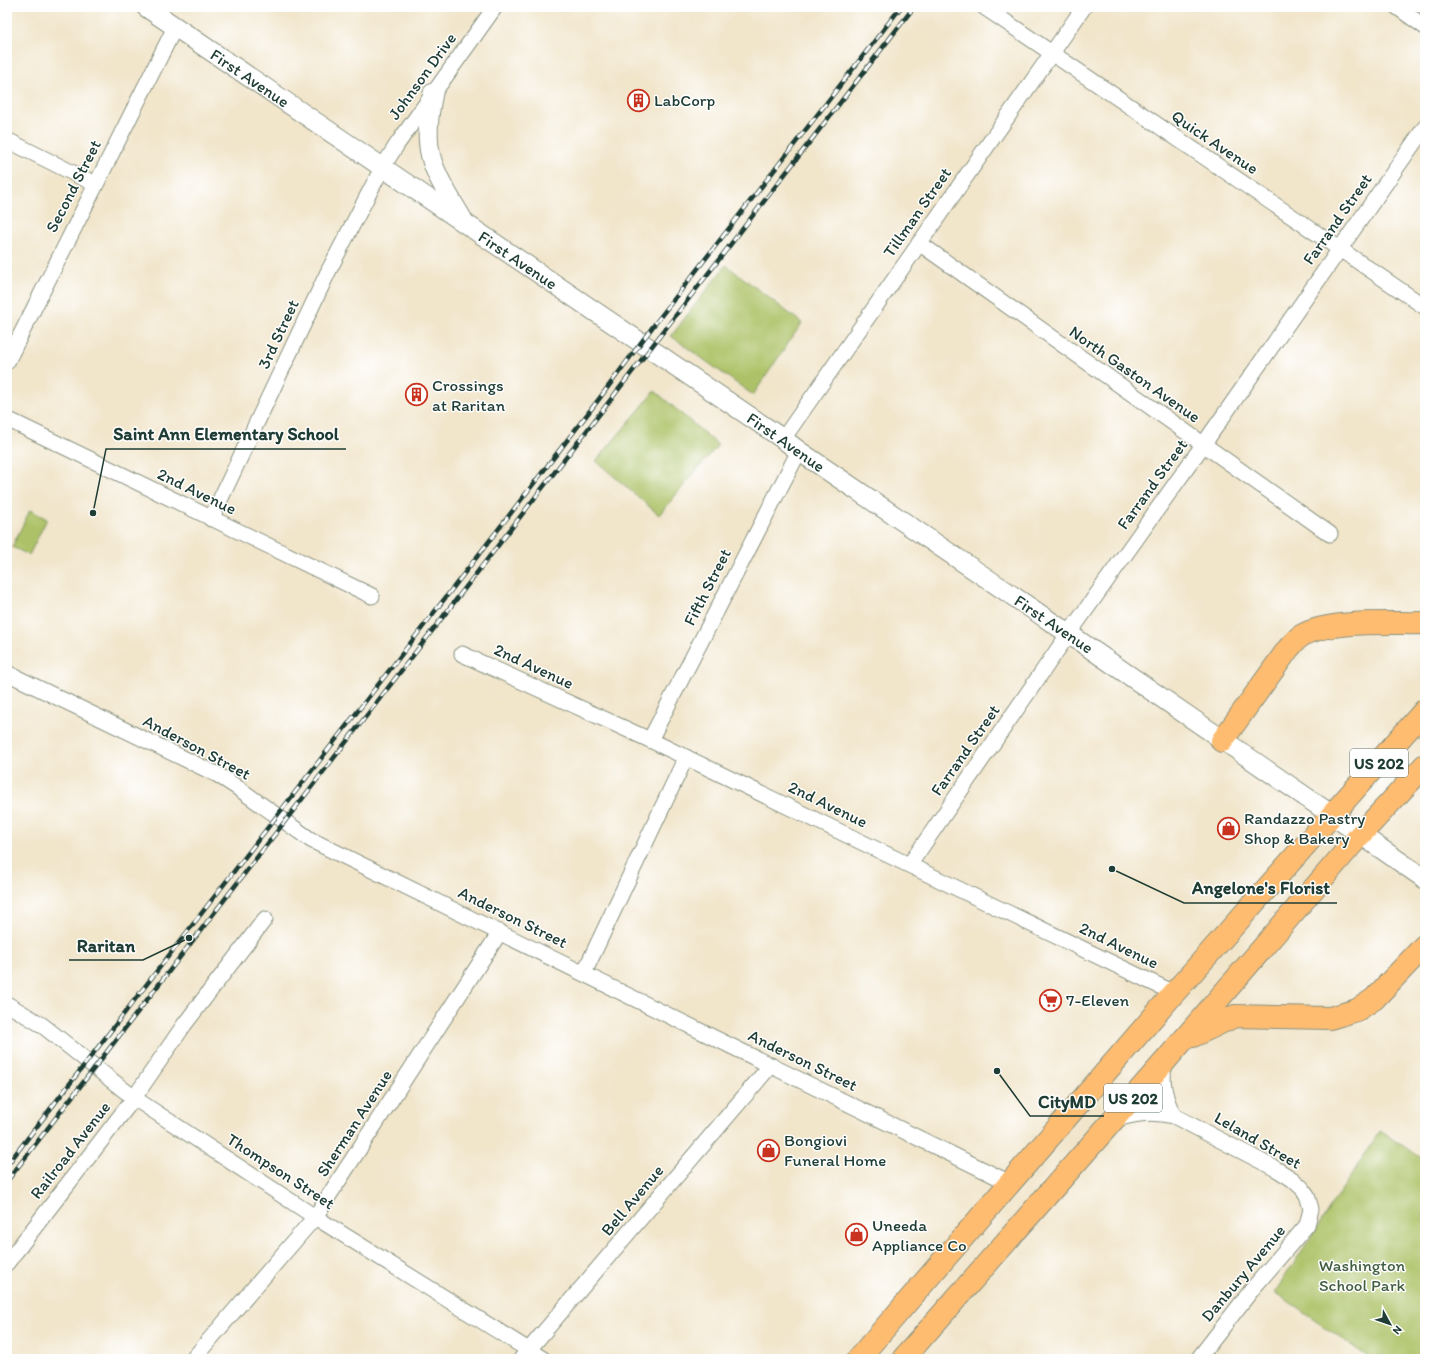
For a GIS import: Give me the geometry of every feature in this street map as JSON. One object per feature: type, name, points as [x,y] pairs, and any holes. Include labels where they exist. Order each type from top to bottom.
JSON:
[{"type":"highway","points":[[1222,741],[1288,648],[1300,636],[1316,629],[1344,625],[1425,623]]},
{"type":"highway","name":"US 202","points":[[858,1359],[1174,993],[1333,816],[1425,710]]},
{"type":"highway","name":"US 202","points":[[903,1359],[1166,1060],[1360,835],[1425,764]]},
{"type":"highway","points":[[1181,1042],[1223,1020],[1235,1016],[1330,1018],[1357,1010],[1374,999],[1425,945]]},
{"type":"street","name":"First Avenue","points":[[146,7],[783,439],[799,452],[1069,634],[1222,741],[1425,879]]},
{"type":"street","name":"Johnson Drive","points":[[382,168],[433,93],[495,7]]},
{"type":"street","name":"Quick Avenue","points":[[984,7],[1425,307]]},
{"type":"street","name":"Tillman Street","points":[[783,439],[1084,7]]},
{"type":"street","points":[[1397,7],[1425,27]]},
{"type":"street","name":"Second Street","points":[[7,362],[175,27]]},
{"type":"street","points":[[433,93],[429,114],[429,153],[433,168],[466,224]]},
{"type":"street","name":"Farrand Street","points":[[910,864],[1069,634],[1425,127]]},
{"type":"street","points":[[7,140],[95,184]]},
{"type":"street","name":"3rd Street","points":[[211,519],[329,270],[382,168]]},
{"type":"street","name":"North Gaston Avenue","points":[[919,243],[1330,534]]},
{"type":"street","name":"2nd Avenue","points":[[7,419],[372,596]]},
{"type":"street","name":"Fifth Street","points":[[650,740],[799,452]]},
{"type":"street","name":"2nd Avenue","points":[[462,654],[686,757],[1174,993]]},
{"type":"street","name":"Anderson Street","points":[[7,673],[218,775],[311,840],[1010,1183]]},
{"type":"street","points":[[584,974],[686,757]]},
{"type":"street","name":"Railroad Avenue","points":[[7,1263],[134,1098],[184,1025],[265,919]]},
{"type":"street","name":"Sherman Avenue","points":[[193,1359],[315,1217],[500,932]]},
{"type":"street","name":"Thompson Street","points":[[7,1004],[47,1028],[134,1098],[525,1354],[543,1359]]},
{"type":"street","points":[[1166,1060],[1162,1072],[1164,1089],[1168,1105],[1174,1116]]},
{"type":"street","name":"Bell Avenue","points":[[525,1354],[771,1065]]},
{"type":"street","name":"Leland Street","points":[[1113,1120],[1144,1112],[1158,1112],[1174,1116],[1276,1169],[1302,1188],[1307,1195],[1311,1209]]},
{"type":"street","name":"Danbury Avenue","points":[[1198,1359],[1254,1287],[1307,1225],[1311,1209]]},
{"type":"green space","points":[[726,265],[802,323],[753,395],[671,336]]},
{"type":"green space","points":[[655,391],[718,445],[659,515],[596,461]]},
{"type":"green space","points":[[30,510],[47,519],[29,555],[12,547]]},
{"type":"green space","name":"Washington School Park","points":[[1380,1131],[1425,1160],[1425,1359],[1371,1359],[1275,1292]]},
{"type":"railway","points":[[7,1165],[901,7]]},
{"type":"railway","points":[[7,1181],[914,7]]},
{"type":"place","name":"LabCorp","points":[[638,100]]},
{"type":"place","name":"Crossings at Raritan","points":[[417,395]]},
{"type":"place","name":"Saint Ann Elementary School","points":[[93,513]]},
{"type":"place","name":"Randazzo Pastry Shop & Bakery","points":[[1229,828]]},
{"type":"place","name":"Angelone's Florist","points":[[1112,869]]},
{"type":"place","name":"Raritan","points":[[189,938]]},
{"type":"place","name":"7-Eleven","points":[[1051,1000]]},
{"type":"place","name":"CityMD","points":[[997,1071]]},
{"type":"place","name":"Bongiovi Funeral Home","points":[[769,1150]]},
{"type":"place","name":"Uneeda Appliance Co","points":[[856,1235]]}]
